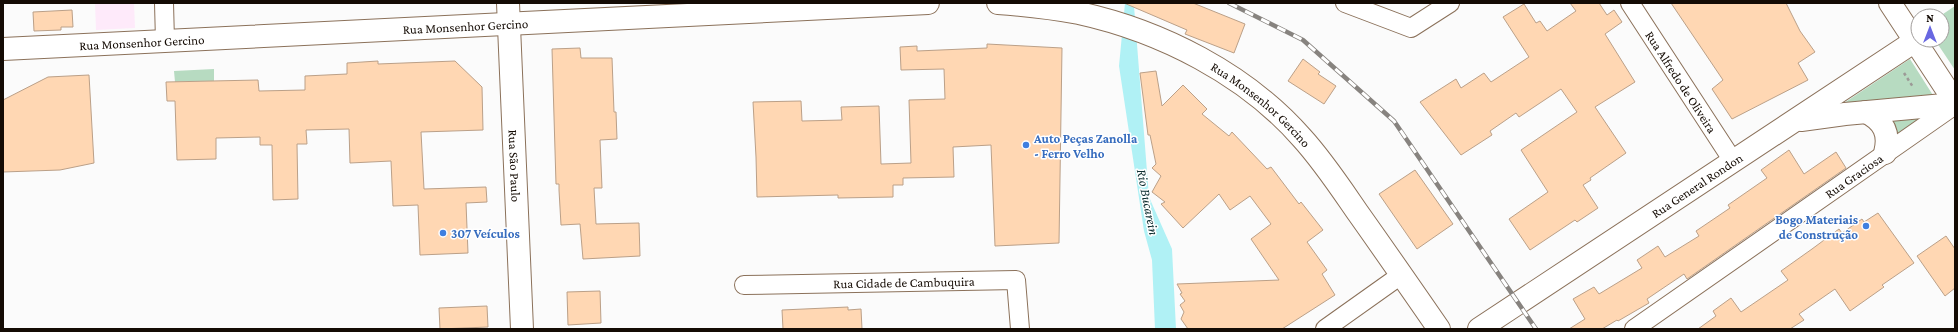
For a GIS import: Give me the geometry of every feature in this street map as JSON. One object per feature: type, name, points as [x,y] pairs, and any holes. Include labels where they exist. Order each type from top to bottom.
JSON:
[{"type":"main road","name":"Rua Monsenhor Gercino","points":[[3,49],[165,41],[509,14],[928,3]]},
{"type":"main road","name":"Rua Monsenhor Gercino","points":[[998,3],[1037,6],[1107,20],[1154,37],[1190,54],[1250,90],[1276,112],[1302,138],[1327,170],[1439,329]]},
{"type":"main road","points":[[1890,3],[1910,33]]},
{"type":"main road","name":"Rua São Paulo","points":[[509,14],[522,329]]},
{"type":"main road","name":"Rua General Rondon","points":[[1479,329],[1910,44]]},
{"type":"main road","points":[[1793,121],[1866,112],[1927,108],[1955,104],[1919,48]]},
{"type":"main road","points":[[1866,112],[1879,120],[1887,133],[1888,143],[1885,153]]},
{"type":"street","points":[[164,3],[165,41]]},
{"type":"street","points":[[1345,3],[1411,28],[1450,3]]},
{"type":"street","name":"Rua Alfredo de Oliveira","points":[[1630,3],[1733,161]]},
{"type":"street","name":"Rua Graciosa","points":[[1634,329],[1955,104]]},
{"type":"street","points":[[1325,329],[1401,275]]},
{"type":"street","name":"Rua Cidade de Cambuquira","points":[[744,285],[1016,280],[1020,329]]},
{"type":"path","points":[[1893,55],[1927,108]]},
{"type":"shaded area","points":[[95,3],[134,3],[135,28],[96,30]]},
{"type":"green space","points":[[1955,6],[1955,70],[1940,48],[1950,48],[1950,9]]},
{"type":"green space","points":[[1910,59],[1936,100],[1838,107]]},
{"type":"green space","points":[[214,69],[214,81],[175,82],[174,71]]},
{"type":"green space","points":[[1918,116],[1922,119],[1896,139],[1893,118]]},
{"type":"water","name":"Rio Bucarein","points":[[1125,3],[1134,6],[1149,197],[1172,249],[1176,329],[1155,329],[1152,260],[1144,231],[1119,66]]},
{"type":"building","points":[[1124,3],[1193,3],[1245,24],[1234,53],[1185,34],[1187,30]]},
{"type":"building","points":[[1570,3],[1599,3],[1607,15],[1614,10],[1622,22],[1605,34],[1635,82],[1595,107],[1626,153],[1590,178],[1591,180],[1583,185],[1598,208],[1577,222],[1575,220],[1530,250],[1509,219],[1548,192],[1521,150],[1577,112],[1561,89],[1519,117],[1516,113],[1490,131],[1492,135],[1461,155],[1420,102],[1456,79],[1461,88],[1484,73],[1491,82],[1529,57],[1503,17],[1524,4],[1536,23],[1540,21],[1547,31],[1576,11]]},
{"type":"building","points":[[1671,3],[1786,3],[1800,31],[1815,52],[1798,63],[1808,80],[1732,119],[1712,89],[1723,80]]},
{"type":"building","points":[[72,10],[73,27],[61,27],[61,30],[34,31],[33,12]]},
{"type":"building","points":[[987,44],[1062,48],[1059,243],[995,246],[991,145],[953,147],[954,177],[903,178],[903,185],[893,185],[893,197],[838,198],[838,195],[757,197],[753,102],[801,101],[802,121],[842,120],[841,107],[879,106],[881,164],[911,163],[909,100],[945,99],[944,69],[901,70],[900,47],[917,46],[917,51],[987,48]]},
{"type":"building","points":[[580,48],[581,58],[612,58],[614,112],[616,112],[617,139],[600,140],[602,188],[594,188],[596,224],[639,223],[640,256],[583,259],[580,224],[561,225],[559,184],[556,184],[552,49]]},
{"type":"building","points":[[1303,59],[1320,72],[1318,74],[1336,86],[1324,104],[1288,81]]},
{"type":"building","points":[[378,61],[378,64],[455,61],[482,87],[483,130],[421,132],[424,189],[486,187],[487,202],[466,203],[468,253],[420,255],[418,205],[393,206],[391,161],[350,163],[349,129],[306,130],[307,144],[297,144],[298,199],[273,200],[272,145],[260,145],[260,137],[216,138],[216,159],[177,160],[175,101],[167,101],[166,82],[258,80],[259,91],[305,90],[305,76],[347,74],[347,63]]},
{"type":"building","points":[[1156,71],[1162,106],[1183,85],[1207,109],[1202,114],[1229,136],[1232,132],[1267,169],[1271,167],[1299,204],[1301,202],[1323,230],[1307,242],[1327,270],[1322,274],[1335,295],[1282,329],[1188,329],[1181,319],[1184,312],[1180,305],[1185,301],[1180,294],[1182,293],[1177,284],[1279,280],[1251,239],[1271,224],[1250,196],[1230,210],[1219,194],[1183,228],[1161,204],[1165,202],[1152,192],[1161,176],[1152,168],[1156,164],[1150,135],[1148,135],[1140,73]]},
{"type":"building","points":[[89,75],[94,163],[60,170],[3,172],[3,100],[48,77]]},
{"type":"building","points":[[1789,150],[1804,174],[1836,152],[1846,168],[1687,279],[1684,274],[1647,299],[1649,303],[1602,329],[1569,329],[1585,319],[1573,299],[1594,287],[1599,294],[1642,268],[1637,260],[1658,246],[1665,257],[1699,236],[1696,231],[1730,208],[1728,205],[1767,178],[1761,170]]},
{"type":"building","points":[[1415,170],[1453,224],[1417,249],[1379,194]]},
{"type":"building","points":[[1878,213],[1914,263],[1882,285],[1884,287],[1850,311],[1835,289],[1799,314],[1804,320],[1790,329],[1698,329],[1716,316],[1713,311],[1731,298],[1741,312],[1788,280],[1781,271],[1839,229],[1842,233],[1862,219],[1864,222]]},
{"type":"building","points":[[1946,236],[1955,249],[1955,288],[1945,296],[1917,256]]},
{"type":"building","points":[[600,291],[601,323],[568,325],[567,292]]},
{"type":"building","points":[[487,306],[488,327],[440,329],[439,308]]},
{"type":"building","points":[[848,307],[848,310],[861,309],[862,329],[783,329],[782,310]]},
{"type":"railway","points":[[1229,3],[1303,40],[1394,121],[1536,329]]},
{"type":"place","name":"Auto Peças Zanolla - Ferro Velho","points":[[1026,145]]},
{"type":"place","name":"Bogo Materiais de Construção","points":[[1866,226]]},
{"type":"place","name":"307 Veículos","points":[[443,233]]}]
